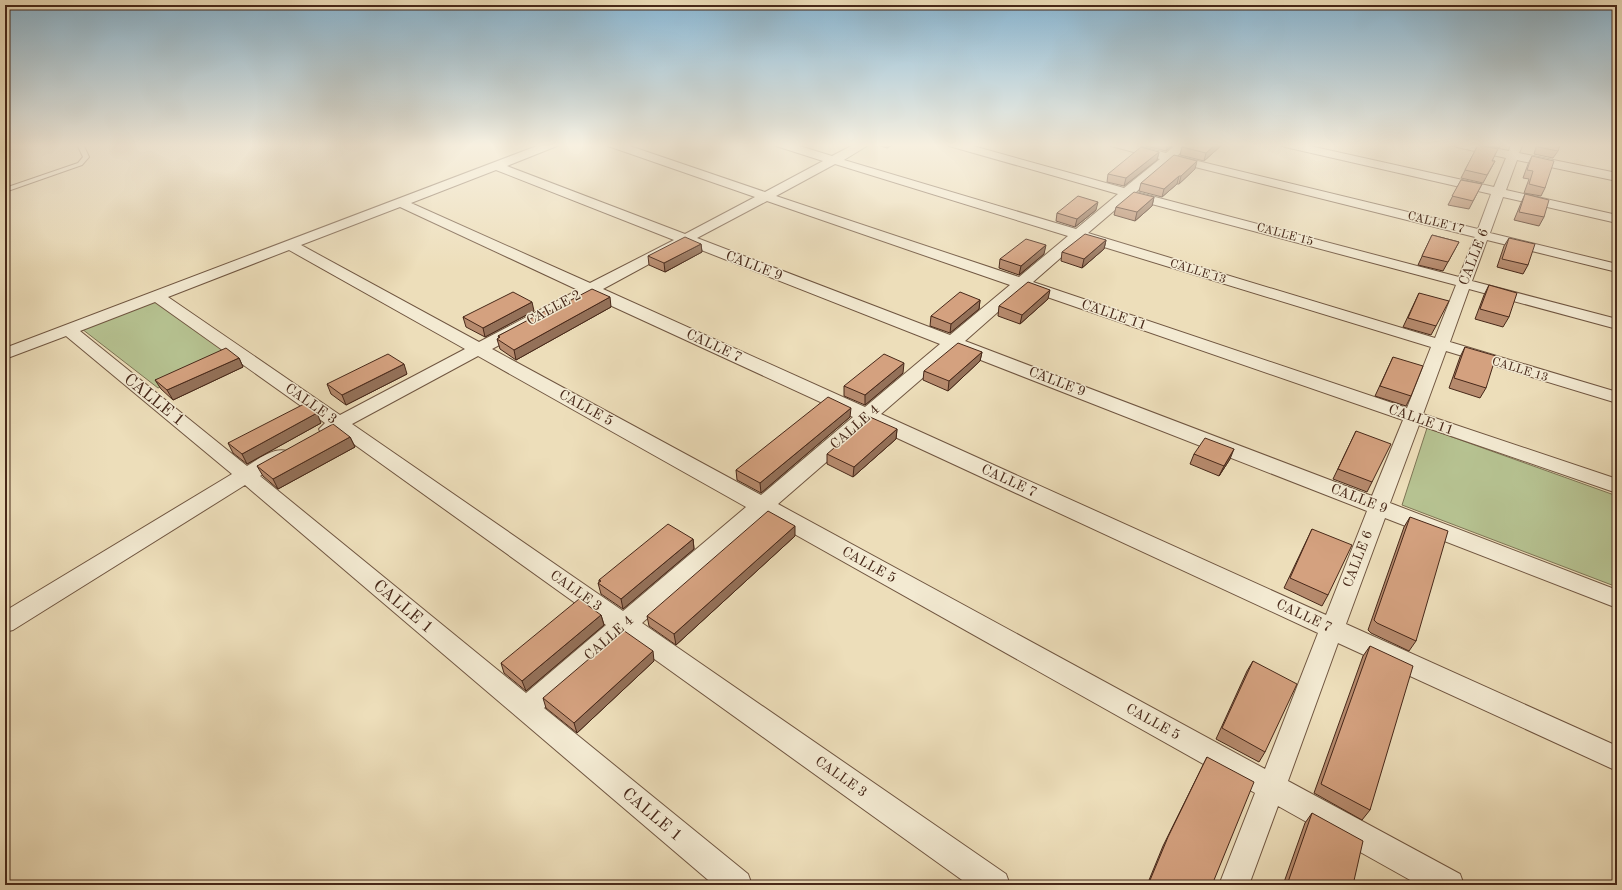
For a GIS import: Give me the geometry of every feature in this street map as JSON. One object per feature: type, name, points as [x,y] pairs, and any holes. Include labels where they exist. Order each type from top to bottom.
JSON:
[{"type":"street","points":[[5,354],[444,186]]},
{"type":"street","name":"CALLE 9","points":[[547,186],[1617,599]]},
{"type":"street","name":"CALLE 11","points":[[734,186],[1617,486]]},
{"type":"street","name":"CALLE 2","points":[[318,434],[785,186]]},
{"type":"street","name":"CALLE 13","points":[[916,186],[1440,346],[1617,398]]},
{"type":"street","name":"CALLE 15","points":[[1101,186],[1617,324]]},
{"type":"street","name":"CALLE 4","points":[[525,709],[1136,186]]},
{"type":"street","name":"CALLE 17","points":[[1285,186],[1617,268]]},
{"type":"street","points":[[1470,186],[1617,219]]},
{"type":"street","name":"CALLE 6","points":[[1234,885],[1501,186]]},
{"type":"street","name":"CALLE 7","points":[[401,202],[1617,759]]},
{"type":"street","name":"CALLE 5","points":[[290,245],[1449,885]]},
{"type":"street","name":"CALLE 3","points":[[157,296],[994,885]]},
{"type":"street","name":"CALLE 1","points":[[69,330],[246,475],[737,885]]},
{"type":"street","points":[[5,623],[246,475],[292,449]]},
{"type":"lane","points":[[5,190],[18,186]]},
{"type":"green space","points":[[155,301],[232,355],[158,388],[82,329]]},
{"type":"green space","points":[[1427,428],[1617,496],[1617,587],[1402,505]]},
{"type":"building","points":[[1151,186],[1168,186],[1164,189]]},
{"type":"building","points":[[1458,186],[1481,186],[1473,201],[1452,196]]},
{"type":"building","points":[[1535,186],[1546,186],[1545,188]]},
{"type":"building","points":[[1134,192],[1154,197],[1137,212],[1116,207]]},
{"type":"building","points":[[1525,194],[1549,200],[1544,217],[1519,212]]},
{"type":"building","points":[[1078,196],[1098,202],[1077,219],[1057,213]]},
{"type":"building","points":[[1085,234],[1106,240],[1084,259],[1062,252]]},
{"type":"building","points":[[1432,235],[1459,242],[1448,262],[1422,256]]},
{"type":"building","points":[[685,237],[701,244],[664,263],[648,256]]},
{"type":"building","points":[[1509,238],[1535,244],[1528,265],[1502,259]]},
{"type":"building","points":[[1026,239],[1046,245],[1021,266],[1000,259]]},
{"type":"building","points":[[1028,282],[1050,290],[1022,315],[999,306]]},
{"type":"building","points":[[1489,285],[1517,293],[1509,317],[1480,309]]},
{"type":"building","points":[[592,289],[610,297],[514,350],[497,339],[500,337],[498,336],[547,310],[550,311]]},
{"type":"building","points":[[513,292],[532,302],[483,328],[463,317]]},
{"type":"building","points":[[960,292],[980,300],[951,324],[931,316]]},
{"type":"building","points":[[1419,293],[1449,301],[1436,326],[1408,318]]},
{"type":"building","points":[[958,343],[982,352],[949,381],[924,371]]},
{"type":"building","points":[[1465,347],[1496,356],[1486,388],[1454,378]]},
{"type":"building","points":[[226,348],[239,358],[167,390],[155,380]]},
{"type":"building","points":[[388,354],[404,364],[342,395],[327,384]]},
{"type":"building","points":[[884,354],[904,363],[865,395],[844,386]]},
{"type":"building","points":[[1393,357],[1423,366],[1411,396],[1380,386]]},
{"type":"building","points":[[828,397],[851,408],[760,483],[736,470]]},
{"type":"building","points":[[304,404],[317,413],[242,454],[228,443]]},
{"type":"building","points":[[870,417],[897,429],[854,467],[827,454]]},
{"type":"building","points":[[333,424],[350,437],[273,479],[257,466]]},
{"type":"building","points":[[1356,431],[1391,444],[1372,482],[1338,469]]},
{"type":"building","points":[[1205,438],[1234,449],[1224,466],[1194,454]]},
{"type":"building","points":[[768,511],[795,526],[674,634],[647,616]]},
{"type":"building","points":[[1410,517],[1448,531],[1416,641],[1377,623],[1374,620]]},
{"type":"building","points":[[668,524],[693,539],[621,599],[598,583],[601,581],[599,580]]},
{"type":"building","points":[[1312,529],[1352,545],[1328,595],[1290,578]]},
{"type":"building","points":[[579,599],[601,615],[522,681],[501,663]]},
{"type":"building","points":[[623,630],[653,651],[574,723],[543,698]]},
{"type":"building","points":[[1370,646],[1413,666],[1370,810],[1321,784]]},
{"type":"building","points":[[1253,661],[1297,684],[1265,752],[1222,728]]},
{"type":"building","points":[[1207,757],[1254,782],[1212,885],[1148,885],[1168,837]]},
{"type":"building","points":[[1312,813],[1363,841],[1353,885],[1287,885]]}]
